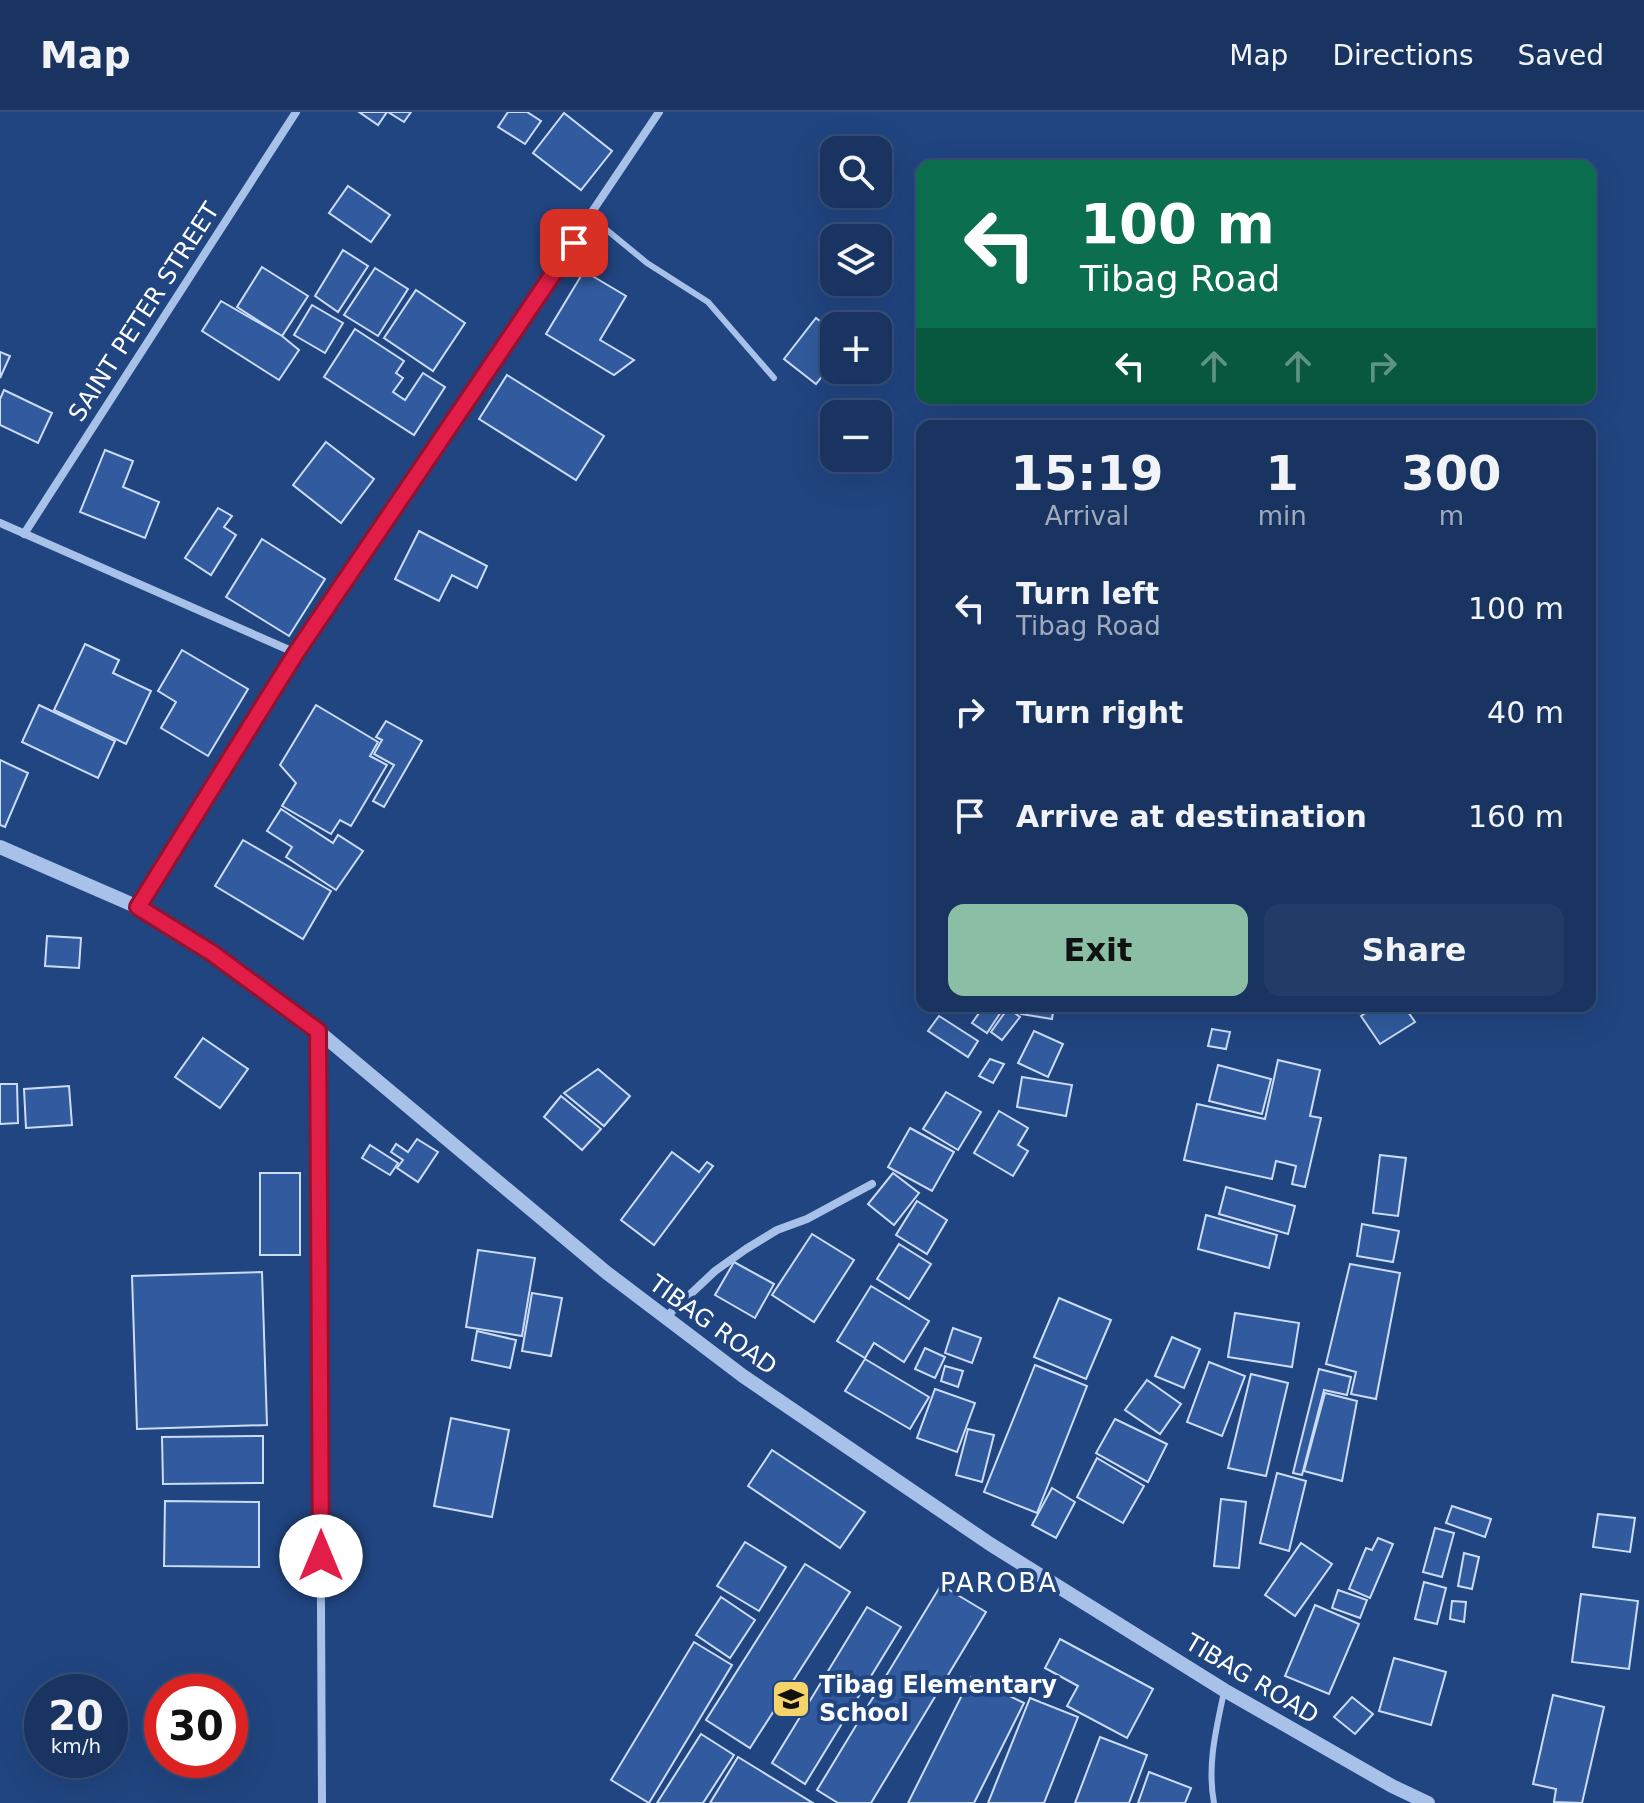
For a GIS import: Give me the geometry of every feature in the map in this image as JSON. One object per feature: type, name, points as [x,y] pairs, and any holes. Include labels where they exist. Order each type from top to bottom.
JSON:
[{"type":"street","name":"SAINT PETER STREET","points":[[24,534],[296,112]]},
{"type":"street","points":[[138,907],[296,653],[659,112]]},
{"type":"street","points":[[0,523],[296,653]]},
{"type":"street","name":"TIBAG ROAD","points":[[0,847],[138,907],[212,953],[318,1031],[664,1319],[743,1376],[990,1544],[1224,1690],[1392,1786],[1428,1803]]},
{"type":"street","points":[[318,1031],[322,1803]]},
{"type":"street","points":[[664,1319],[715,1271],[746,1249],[777,1230],[807,1219],[872,1184]]},
{"type":"lane","points":[[591,217],[647,263],[708,302],[774,378]]},
{"type":"lane","points":[[1214,1803],[1210,1768],[1224,1690]]},
{"type":"building","points":[[359,112],[387,112],[378,125]]},
{"type":"building","points":[[388,112],[411,112],[404,122]]},
{"type":"building","points":[[508,112],[527,112],[541,121],[525,144],[498,127]]},
{"type":"building","points":[[564,113],[612,151],[581,190],[533,153]]},
{"type":"building","points":[[348,186],[390,215],[371,242],[329,213]]},
{"type":"building","points":[[343,250],[368,266],[338,312],[315,296]]},
{"type":"building","points":[[262,267],[308,296],[282,336],[237,307]]},
{"type":"building","points":[[375,268],[408,289],[378,336],[344,315]]},
{"type":"building","points":[[584,271],[626,296],[600,340],[634,360],[614,375],[546,334]]},
{"type":"building","points":[[416,290],[465,323],[433,371],[384,338]]},
{"type":"building","points":[[221,301],[282,336],[299,350],[279,380],[202,331]]},
{"type":"building","points":[[312,305],[343,323],[325,353],[294,335]]},
{"type":"building","points":[[816,318],[820,321],[820,379],[816,384],[784,359]]},
{"type":"building","points":[[355,329],[404,361],[396,373],[403,378],[393,392],[405,400],[423,373],[445,387],[414,435],[324,377]]},
{"type":"building","points":[[0,352],[10,356],[0,378]]},
{"type":"building","points":[[507,375],[604,436],[576,480],[479,419]]},
{"type":"building","points":[[4,390],[52,413],[38,443],[0,425],[0,399]]},
{"type":"building","points":[[326,442],[374,479],[341,523],[293,485]]},
{"type":"building","points":[[105,450],[133,461],[123,487],[159,502],[145,538],[80,512]]},
{"type":"building","points":[[218,508],[232,516],[224,527],[236,535],[211,575],[185,558]]},
{"type":"building","points":[[419,531],[487,566],[477,588],[452,575],[439,601],[395,579]]},
{"type":"building","points":[[262,539],[325,579],[289,636],[226,597]]},
{"type":"building","points":[[85,644],[119,660],[113,673],[151,691],[126,744],[54,710]]},
{"type":"building","points":[[182,650],[248,689],[208,756],[161,728],[176,702],[158,691]]},
{"type":"building","points":[[39,705],[115,741],[98,778],[22,742]]},
{"type":"building","points":[[316,705],[378,742],[370,756],[387,765],[351,826],[340,820],[331,834],[282,806],[296,783],[280,765]]},
{"type":"building","points":[[386,721],[422,741],[384,807],[373,801],[394,765],[374,754],[382,740],[376,737]]},
{"type":"building","points":[[0,760],[28,773],[5,827],[0,825]]},
{"type":"building","points":[[281,809],[333,843],[338,835],[363,851],[336,890],[286,857],[292,847],[267,831]]},
{"type":"building","points":[[243,840],[331,891],[303,939],[215,886]]},
{"type":"building","points":[[47,936],[81,938],[79,968],[45,966]]},
{"type":"building","points":[[980,1012],[1001,1012],[987,1033],[972,1023]]},
{"type":"building","points":[[1005,1012],[1013,1012],[1020,1017],[1002,1040],[991,1032]]},
{"type":"building","points":[[1022,1012],[1053,1012],[1052,1019]]},
{"type":"building","points":[[1367,1012],[1408,1012],[1415,1022],[1380,1044],[1361,1016]]},
{"type":"building","points":[[939,1016],[978,1041],[968,1057],[928,1031]]},
{"type":"building","points":[[1212,1029],[1230,1032],[1226,1049],[1208,1046]]},
{"type":"building","points":[[1034,1031],[1063,1044],[1048,1077],[1018,1063]]},
{"type":"building","points":[[203,1038],[248,1069],[220,1108],[175,1077]]},
{"type":"building","points":[[990,1059],[1004,1064],[993,1083],[979,1076]]},
{"type":"building","points":[[1278,1060],[1320,1070],[1310,1116],[1321,1118],[1305,1187],[1292,1184],[1296,1166],[1276,1161],[1272,1179],[1184,1160],[1197,1104],[1265,1119]]},
{"type":"building","points":[[1218,1065],[1271,1079],[1262,1114],[1209,1101]]},
{"type":"building","points":[[598,1069],[630,1096],[604,1126],[564,1093]]},
{"type":"building","points":[[1022,1077],[1072,1085],[1066,1116],[1017,1107]]},
{"type":"building","points":[[0,1084],[17,1084],[18,1123],[0,1124]]},
{"type":"building","points":[[69,1086],[72,1125],[26,1128],[24,1089]]},
{"type":"building","points":[[946,1092],[981,1112],[958,1150],[923,1129]]},
{"type":"building","points":[[561,1096],[601,1129],[582,1150],[544,1117]]},
{"type":"building","points":[[999,1111],[1028,1128],[1018,1145],[1028,1151],[1013,1176],[974,1153]]},
{"type":"building","points":[[910,1128],[954,1152],[932,1191],[888,1167]]},
{"type":"building","points":[[417,1139],[438,1152],[418,1182],[397,1168],[403,1160],[391,1152],[396,1144],[408,1152]]},
{"type":"building","points":[[370,1145],[398,1163],[390,1175],[362,1158]]},
{"type":"building","points":[[672,1152],[699,1172],[707,1162],[713,1166],[654,1245],[621,1220]]},
{"type":"building","points":[[1380,1155],[1406,1158],[1398,1216],[1373,1213]]},
{"type":"building","points":[[260,1173],[300,1173],[300,1255],[260,1255]]},
{"type":"building","points":[[893,1173],[919,1193],[894,1225],[868,1204]]},
{"type":"building","points":[[1226,1187],[1295,1206],[1288,1234],[1219,1214]]},
{"type":"building","points":[[917,1201],[947,1220],[927,1254],[896,1235]]},
{"type":"building","points":[[1206,1215],[1277,1235],[1269,1268],[1198,1249]]},
{"type":"building","points":[[1362,1224],[1399,1231],[1393,1262],[1357,1256]]},
{"type":"building","points":[[812,1234],[854,1260],[814,1322],[772,1295]]},
{"type":"building","points":[[899,1244],[931,1264],[909,1299],[877,1279]]},
{"type":"building","points":[[478,1250],[535,1258],[522,1336],[466,1327]]},
{"type":"building","points":[[734,1262],[774,1284],[755,1318],[715,1295]]},
{"type":"building","points":[[1350,1264],[1400,1273],[1376,1399],[1351,1394],[1356,1372],[1326,1364]]},
{"type":"building","points":[[262,1272],[267,1425],[137,1429],[132,1276]]},
{"type":"building","points":[[871,1286],[929,1321],[904,1362],[874,1343],[865,1358],[837,1341]]},
{"type":"building","points":[[532,1293],[562,1298],[551,1356],[522,1351]]},
{"type":"building","points":[[1059,1298],[1111,1320],[1086,1379],[1034,1357]]},
{"type":"building","points":[[1235,1313],[1299,1323],[1292,1367],[1228,1357]]},
{"type":"building","points":[[953,1328],[981,1338],[972,1363],[945,1353]]},
{"type":"building","points":[[477,1331],[516,1340],[510,1368],[472,1360]]},
{"type":"building","points":[[1172,1337],[1200,1349],[1184,1388],[1155,1376]]},
{"type":"building","points":[[925,1348],[945,1357],[935,1378],[915,1369]]},
{"type":"building","points":[[865,1359],[929,1397],[910,1429],[845,1391]]},
{"type":"building","points":[[1209,1362],[1245,1376],[1222,1436],[1187,1422]]},
{"type":"building","points":[[1035,1365],[1087,1386],[1037,1513],[984,1492]]},
{"type":"building","points":[[945,1366],[963,1371],[958,1387],[941,1381]]},
{"type":"building","points":[[1319,1369],[1351,1377],[1347,1395],[1324,1390],[1302,1475],[1293,1473]]},
{"type":"building","points":[[1251,1374],[1288,1383],[1266,1476],[1228,1468]]},
{"type":"building","points":[[1147,1380],[1181,1404],[1160,1434],[1125,1410]]},
{"type":"building","points":[[935,1389],[975,1403],[957,1452],[917,1438]]},
{"type":"building","points":[[1325,1393],[1357,1401],[1342,1481],[1304,1471]]},
{"type":"building","points":[[451,1418],[509,1430],[492,1517],[434,1506]]},
{"type":"building","points":[[1115,1419],[1167,1444],[1148,1482],[1096,1453]]},
{"type":"building","points":[[968,1429],[994,1435],[982,1482],[956,1475]]},
{"type":"building","points":[[263,1436],[263,1483],[163,1484],[162,1437]]},
{"type":"building","points":[[772,1450],[865,1512],[840,1548],[748,1486]]},
{"type":"building","points":[[1097,1458],[1144,1486],[1123,1523],[1077,1497]]},
{"type":"building","points":[[1277,1473],[1306,1481],[1289,1551],[1260,1543]]},
{"type":"building","points":[[1052,1488],[1075,1502],[1056,1538],[1032,1525]]},
{"type":"building","points":[[1221,1499],[1246,1502],[1239,1568],[1214,1566]]},
{"type":"building","points":[[165,1501],[259,1502],[259,1567],[164,1566]]},
{"type":"building","points":[[1452,1506],[1491,1519],[1485,1537],[1446,1523]]},
{"type":"building","points":[[1598,1514],[1635,1518],[1630,1552],[1593,1547]]},
{"type":"building","points":[[1435,1528],[1454,1533],[1442,1577],[1423,1572]]},
{"type":"building","points":[[1378,1538],[1393,1544],[1370,1598],[1349,1589],[1366,1548],[1372,1550]]},
{"type":"building","points":[[745,1542],[786,1567],[759,1611],[717,1586]]},
{"type":"building","points":[[1301,1543],[1332,1564],[1295,1616],[1265,1595]]},
{"type":"building","points":[[1464,1553],[1479,1557],[1472,1589],[1458,1586]]},
{"type":"building","points":[[805,1564],[850,1592],[750,1748],[706,1720]]},
{"type":"building","points":[[1424,1582],[1446,1588],[1437,1624],[1415,1619]]},
{"type":"building","points":[[941,1585],[986,1612],[871,1803],[838,1803],[817,1790]]},
{"type":"building","points":[[1338,1590],[1367,1600],[1360,1618],[1332,1608]]},
{"type":"building","points":[[1581,1594],[1638,1601],[1629,1669],[1572,1662]]},
{"type":"building","points":[[721,1597],[755,1620],[730,1658],[696,1635]]},
{"type":"building","points":[[1452,1601],[1466,1602],[1464,1622],[1450,1619]]},
{"type":"building","points":[[1315,1605],[1359,1624],[1329,1694],[1285,1676]]},
{"type":"building","points":[[867,1607],[901,1627],[805,1784],[772,1763]]},
{"type":"building","points":[[1060,1639],[1153,1689],[1127,1738],[1067,1706],[1078,1686],[1045,1668]]},
{"type":"building","points":[[694,1642],[732,1665],[649,1803],[611,1780]]},
{"type":"building","points":[[1394,1658],[1446,1672],[1431,1725],[1379,1711]]},
{"type":"building","points":[[971,1677],[1024,1703],[974,1803],[908,1803]]},
{"type":"building","points":[[1553,1695],[1604,1707],[1582,1803],[1554,1802],[1556,1789],[1533,1784]]},
{"type":"building","points":[[1352,1697],[1373,1714],[1355,1734],[1334,1717]]},
{"type":"building","points":[[1030,1698],[1078,1717],[1044,1803],[988,1803]]},
{"type":"building","points":[[701,1734],[734,1755],[703,1803],[657,1803]]},
{"type":"building","points":[[1100,1737],[1147,1755],[1129,1803],[1075,1803]]},
{"type":"building","points":[[738,1757],[813,1803],[710,1803]]},
{"type":"building","points":[[1149,1772],[1191,1788],[1185,1803],[1138,1803]]},
{"type":"place","name":"Tibag Elementary School","points":[[791,1699]]},
{"type":"district","name":"PAROBA","points":[[999,1583]]},
{"type":"route","points":[[321,1556],[318,1031],[212,953],[138,907],[296,653],[574,243]]}]
